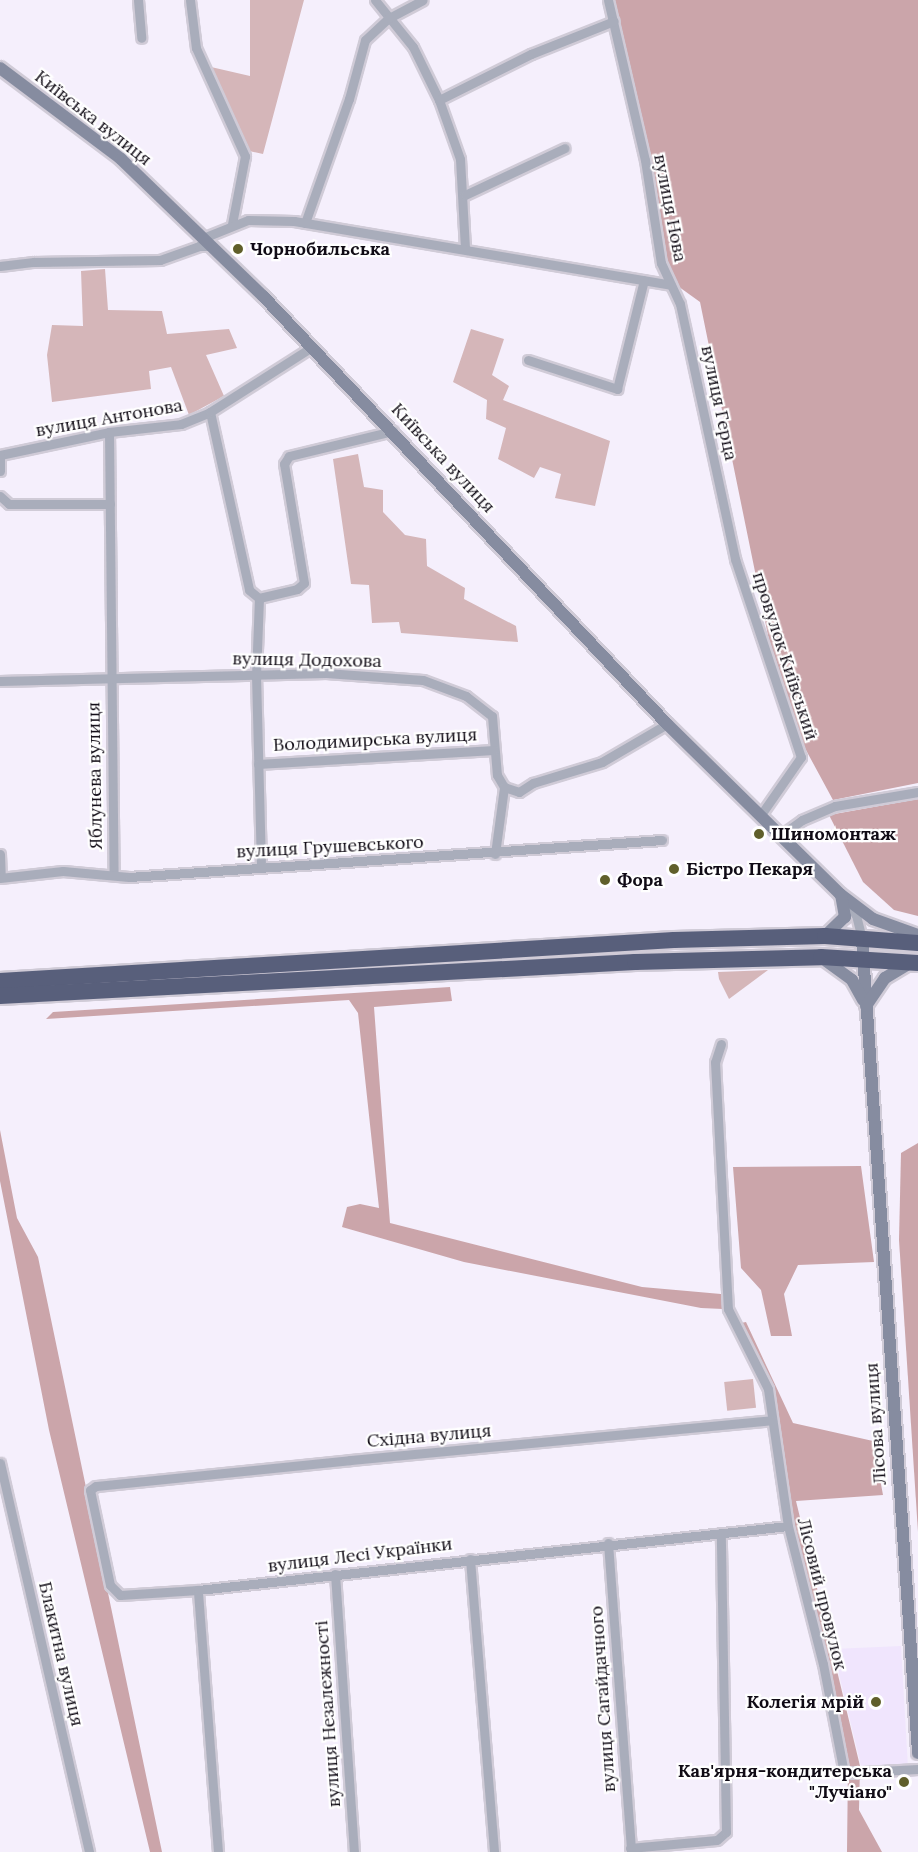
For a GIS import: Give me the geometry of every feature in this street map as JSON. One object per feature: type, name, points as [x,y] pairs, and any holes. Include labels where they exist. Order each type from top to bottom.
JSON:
[{"type":"highway","points":[[0,981],[674,940],[825,936],[918,943]]},
{"type":"highway","points":[[0,996],[559,965],[821,957],[915,963]]},
{"type":"street","points":[[138,0],[141,38]]},
{"type":"street","points":[[190,0],[196,48],[245,156],[232,224]]},
{"type":"street","points":[[375,0],[413,47],[439,100],[460,159],[465,195],[465,249]]},
{"type":"street","points":[[304,223],[349,99],[365,40],[389,18],[423,0]]},
{"type":"street","name":"вулиця Нова","points":[[608,0],[658,228],[661,263],[671,285]]},
{"type":"street","points":[[439,100],[531,54],[614,21]]},
{"type":"street","name":"Київська вулиця","points":[[0,68],[121,159],[207,242],[393,431],[668,724],[840,894],[873,919],[918,934]]},
{"type":"street","points":[[465,195],[565,148]]},
{"type":"street","name":"вулиця Нова","points":[[0,266],[34,262],[160,260],[207,242],[232,224],[248,220],[304,223],[671,285]]},
{"type":"street","points":[[528,360],[616,389],[644,280]]},
{"type":"street","name":"вулиця Герца","points":[[671,285],[680,304],[730,530]]},
{"type":"street","name":"вулиця Антонова","points":[[0,455],[109,432],[181,424],[210,412],[312,347]]},
{"type":"street","points":[[210,412],[249,591],[259,598],[297,589],[304,583],[284,464],[289,456],[393,431]]},
{"type":"street","points":[[109,432],[110,678]]},
{"type":"street","points":[[0,455],[0,471]]},
{"type":"street","points":[[0,496],[9,504],[110,504]]},
{"type":"street","name":"провулок Київський","points":[[730,530],[735,559],[801,757],[760,816]]},
{"type":"street","points":[[259,598],[256,675],[261,867]]},
{"type":"street","name":"вулиця Додохова","points":[[0,681],[326,673],[423,680],[466,696],[492,716],[497,775],[504,787]]},
{"type":"street","name":"Яблунева вулиця","points":[[110,678],[114,873]]},
{"type":"street","points":[[495,854],[504,787],[519,792],[533,783],[602,762],[668,724]]},
{"type":"street","name":"Володимирська вулиця","points":[[258,764],[494,750]]},
{"type":"street","points":[[780,836],[802,820],[835,806],[918,792]]},
{"type":"street","name":"вулиця Грушевського","points":[[1,878],[63,871],[114,873],[129,877],[495,854],[662,840]]},
{"type":"street","points":[[0,854],[1,878]]},
{"type":"street","points":[[825,936],[846,917],[840,894]]},
{"type":"street","points":[[840,894],[856,915],[862,939]]},
{"type":"street","name":"Лісова вулиця","points":[[862,939],[918,1753]]},
{"type":"street","points":[[821,957],[852,980],[866,1007],[885,978],[915,963]]},
{"type":"street","name":"Лісовий провулок","points":[[721,1044],[715,1062],[728,1309],[768,1389],[788,1526],[823,1664],[844,1773],[918,1769]]},
{"type":"street","name":"Східна вулиця","points":[[90,1490],[96,1486],[772,1420]]},
{"type":"street","name":"Блакитна вулиця","points":[[0,1463],[2,1480],[89,1852]]},
{"type":"street","name":"вулиця Лесі Українки","points":[[90,1490],[110,1585],[129,1597],[608,1543],[788,1526]]},
{"type":"street","points":[[631,1850],[717,1840],[726,1832],[721,1533]]},
{"type":"street","name":"вулиця Сагайдачного","points":[[608,1543],[631,1850]]},
{"type":"street","points":[[470,1558],[494,1852]]},
{"type":"street","name":"вулиця Незалежності","points":[[335,1574],[354,1852]]},
{"type":"street","points":[[198,1590],[218,1852]]},
{"type":"shaded area","points":[[250,0],[304,0],[263,154],[249,151],[211,67],[250,76]]},
{"type":"shaded area","points":[[605,0],[918,0],[918,783],[833,800],[800,739],[772,655],[700,302],[675,284],[661,263],[656,203]]},
{"type":"shaded area","points":[[105,269],[108,310],[162,311],[167,334],[229,329],[237,348],[206,355],[224,396],[189,415],[171,367],[149,371],[151,389],[52,402],[47,355],[52,325],[83,326],[81,271]]},
{"type":"shaded area","points":[[471,329],[504,339],[492,375],[509,386],[503,400],[610,441],[595,506],[555,498],[561,474],[540,467],[534,478],[498,459],[506,428],[486,419],[487,400],[453,382]]},
{"type":"shaded area","points":[[358,454],[364,487],[383,490],[383,512],[405,535],[426,539],[427,566],[465,588],[464,599],[516,626],[518,642],[401,633],[399,622],[372,623],[369,585],[351,584],[333,459]]},
{"type":"shaded area","points":[[918,799],[918,916],[894,910],[863,882],[829,815]]},
{"type":"shaded area","points":[[768,970],[729,999],[718,972]]},
{"type":"shaded area","points":[[450,987],[452,1001],[374,1007],[390,1223],[642,1287],[721,1294],[723,1309],[701,1308],[464,1262],[342,1227],[347,1207],[360,1204],[379,1208],[358,1013],[349,1000],[46,1019],[53,1012]]},
{"type":"shaded area","points":[[0,1130],[17,1218],[38,1257],[162,1852],[150,1852],[49,1430],[0,1181]]},
{"type":"shaded area","points":[[918,1143],[918,1532],[899,1240],[901,1153]]},
{"type":"shaded area","points":[[861,1166],[874,1262],[798,1265],[784,1294],[792,1336],[771,1336],[761,1290],[741,1268],[733,1167]]},
{"type":"shaded area","points":[[746,1322],[793,1423],[873,1441],[883,1495],[796,1501],[860,1766],[859,1810],[882,1852],[847,1852],[848,1765],[793,1528],[778,1413],[770,1383],[741,1323]]},
{"type":"shaded area","points":[[753,1379],[756,1408],[727,1411],[724,1382]]},
{"type":"shaded area","name":"Колегія мрій","points":[[901,1646],[908,1768],[862,1770],[833,1649]]},
{"type":"place","name":"Чорнобильська","points":[[238,249]]},
{"type":"place","name":"Шиномонтаж","points":[[759,834]]},
{"type":"place","name":"Бістро Пекаря","points":[[674,869]]},
{"type":"place","name":"Фора","points":[[605,880]]},
{"type":"place","name":"Колегія мрій","points":[[876,1702]]},
{"type":"place","name":"Кав'ярня-кондитерська \"Лучіано\"","points":[[904,1782]]}]
